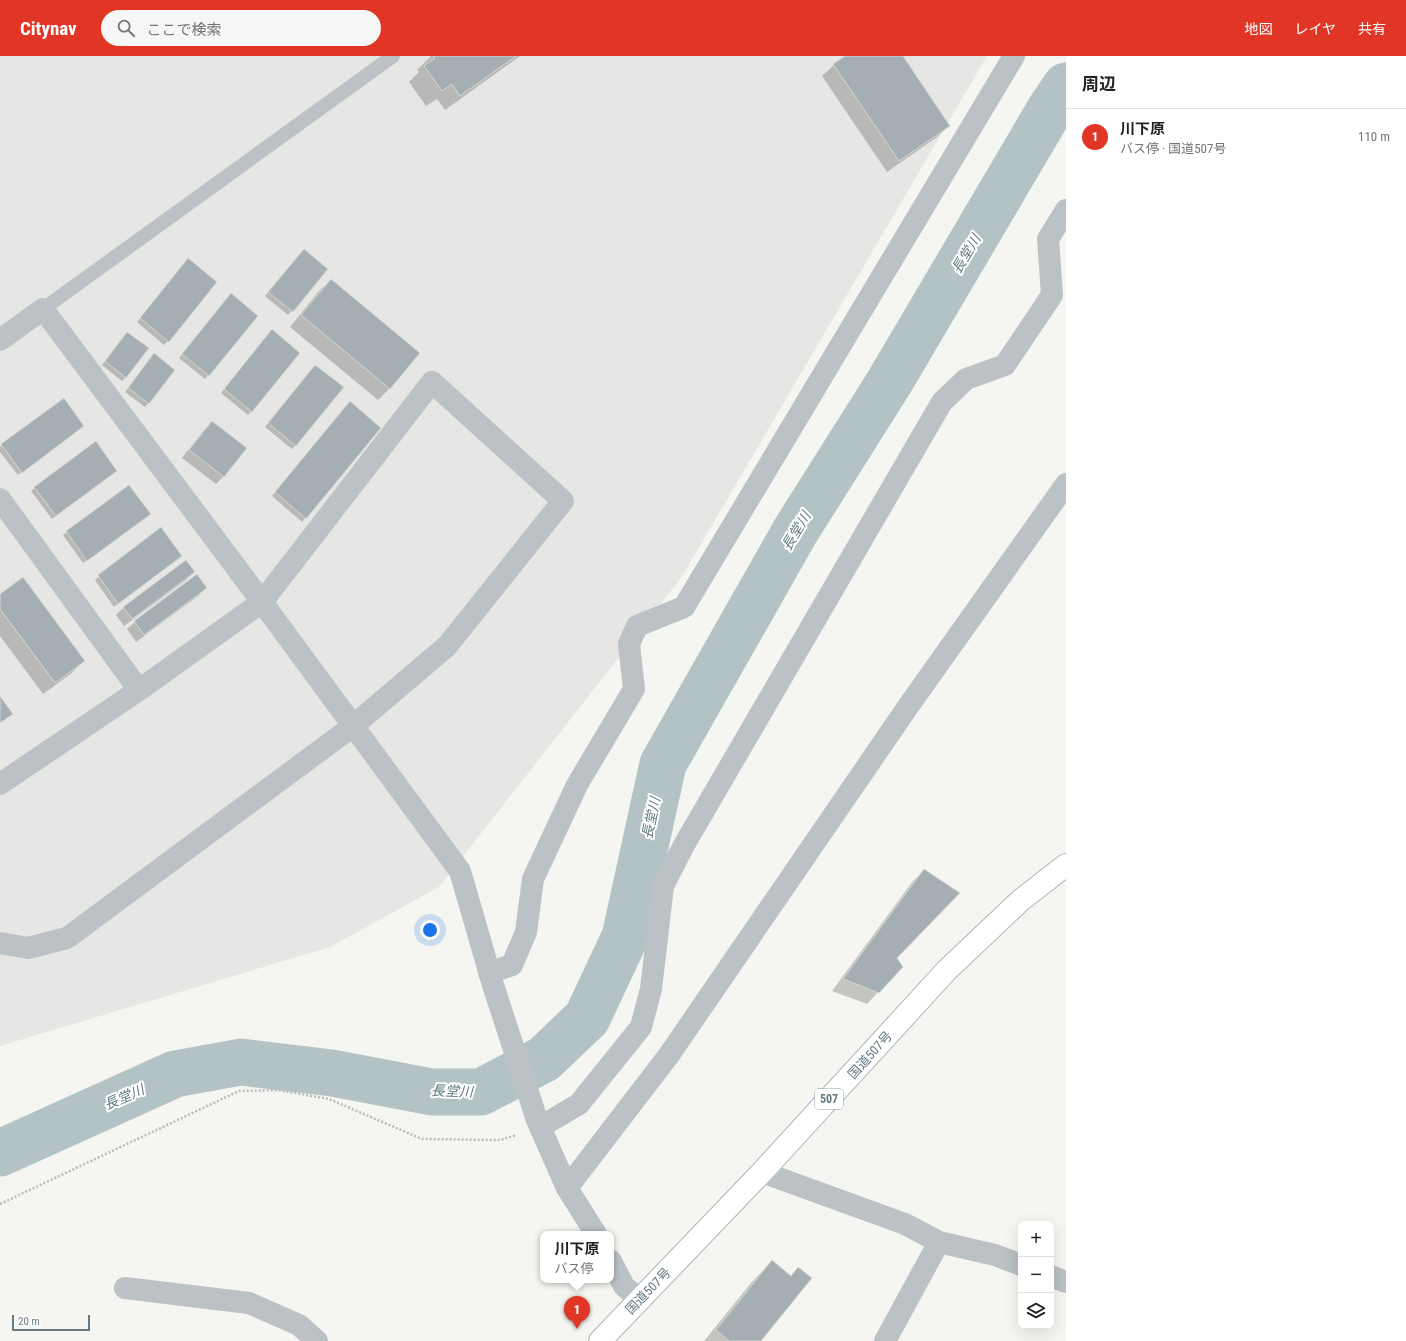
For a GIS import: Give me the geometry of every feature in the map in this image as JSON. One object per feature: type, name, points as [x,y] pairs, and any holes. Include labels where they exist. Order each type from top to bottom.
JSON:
[{"type":"highway","name":"国道507号","points":[[600,1341],[762,1172],[947,970],[1022,900],[1066,865]]},
{"type":"street","points":[[491,979],[512,966],[526,932],[533,879],[577,785],[634,689],[629,644],[637,626],[684,607],[1014,56]]},
{"type":"street","points":[[539,1123],[579,1104],[641,1027],[651,989],[662,886],[684,845],[942,402],[966,379],[1005,365],[1052,295],[1048,239],[1066,210]]},
{"type":"street","points":[[0,340],[43,309],[262,602],[460,871],[491,979],[539,1123],[567,1188],[594,1231]]},
{"type":"street","points":[[0,784],[139,690],[262,602],[432,382],[563,501],[447,646],[353,726],[67,938],[28,948],[0,943]]},
{"type":"street","points":[[567,1188],[669,1055],[907,708],[1066,484]]},
{"type":"street","points":[[1,502],[139,690]]},
{"type":"street","points":[[762,1172],[905,1224],[939,1242],[995,1255],[1018,1264]]},
{"type":"street","points":[[885,1341],[939,1242]]},
{"type":"street","points":[[614,1268],[624,1286],[640,1300]]},
{"type":"street","points":[[1054,1277],[1066,1282]]},
{"type":"street","points":[[124,1288],[249,1303],[299,1326],[317,1341]]},
{"type":"lane","points":[[43,309],[393,56]]},
{"type":"path","points":[[0,1204],[239,1091],[278,1090],[329,1099],[422,1139],[500,1140],[539,1123]]},
{"type":"shaded area","points":[[0,56],[987,56],[681,578],[439,887],[330,947],[0,1046]]},
{"type":"building","points":[[433,56],[516,56],[460,96],[452,84],[442,91],[424,66],[435,58]]},
{"type":"building","points":[[845,56],[903,56],[950,126],[899,161],[833,64]]},
{"type":"building","points":[[304,249],[328,269],[293,312],[268,292]]},
{"type":"building","points":[[188,258],[217,282],[169,342],[140,318]]},
{"type":"building","points":[[331,279],[420,353],[390,389],[301,315]]},
{"type":"building","points":[[231,293],[258,316],[209,376],[182,354]]},
{"type":"building","points":[[272,329],[300,353],[252,412],[224,389]]},
{"type":"building","points":[[127,332],[149,348],[126,378],[105,361]]},
{"type":"building","points":[[154,353],[175,370],[149,404],[128,388]]},
{"type":"building","points":[[315,365],[344,387],[296,446],[268,423]]},
{"type":"building","points":[[64,398],[84,426],[22,473],[1,444]]},
{"type":"building","points":[[350,401],[381,428],[306,519],[275,492]]},
{"type":"building","points":[[212,421],[247,448],[224,477],[189,450]]},
{"type":"building","points":[[96,441],[117,471],[56,516],[34,487]]},
{"type":"building","points":[[129,485],[151,514],[87,561],[66,531]]},
{"type":"building","points":[[161,527],[182,556],[118,604],[98,575]]},
{"type":"building","points":[[186,560],[195,572],[132,619],[123,607]]},
{"type":"building","points":[[197,574],[207,588],[144,635],[134,621]]},
{"type":"building","points":[[23,577],[85,661],[55,683],[0,609],[0,594]]},
{"type":"building","points":[[0,696],[13,714],[0,723]]},
{"type":"building","points":[[924,869],[960,893],[897,958],[903,967],[879,993],[843,979]]},
{"type":"building","points":[[772,1260],[791,1276],[798,1267],[812,1278],[761,1341],[729,1341],[716,1330]]},
{"type":"waterway","name":"長堂川","points":[[0,1153],[175,1074],[241,1062],[332,1073],[432,1092],[481,1092],[544,1059],[587,1018],[625,937],[663,764],[796,530],[890,381],[1051,108],[1066,86]]},
{"type":"place","name":"川下原","points":[[577,1329]]}]
